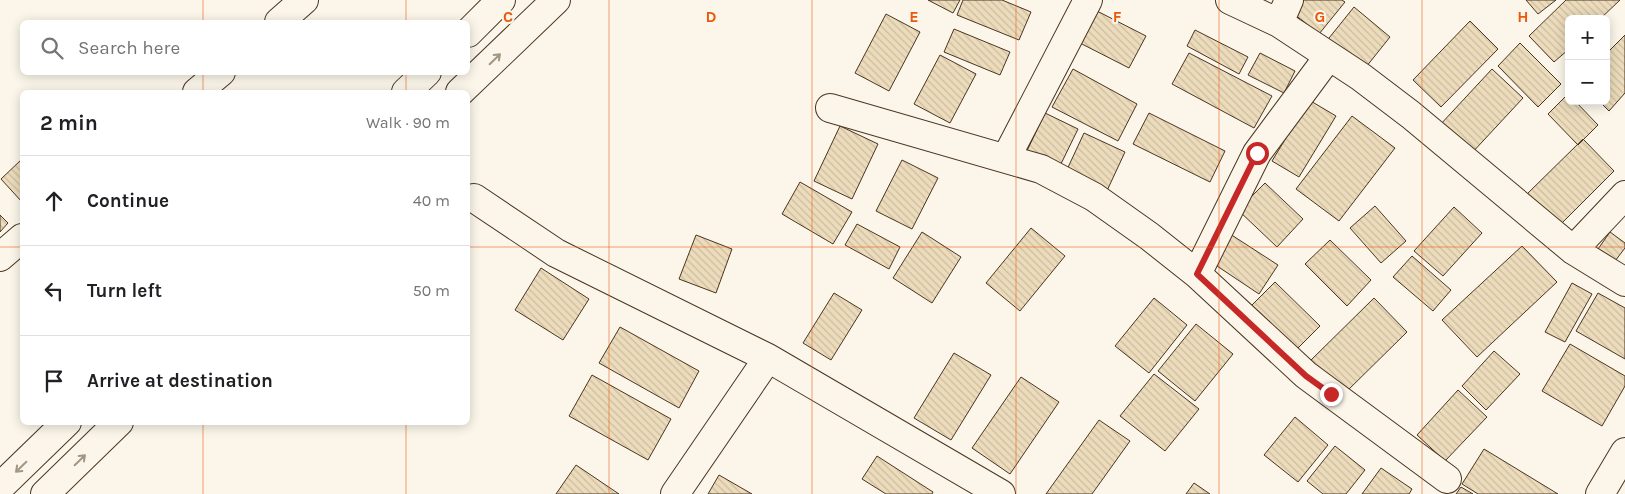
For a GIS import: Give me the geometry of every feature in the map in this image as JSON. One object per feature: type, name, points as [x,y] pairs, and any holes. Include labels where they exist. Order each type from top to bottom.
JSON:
[{"type":"main road","points":[[281,20],[304,0]]},
{"type":"main road","points":[[470,31],[501,0]]},
{"type":"main road","points":[[462,90],[556,0]]},
{"type":"main road","points":[[1006,158],[1088,0]]},
{"type":"main road","points":[[1230,0],[1284,11],[1330,56],[1411,115],[1573,250],[1625,282]]},
{"type":"main road","points":[[1197,274],[1257,153],[1330,56]]},
{"type":"main road","points":[[199,90],[217,75]]},
{"type":"main road","points":[[408,90],[424,75]]},
{"type":"main road","points":[[830,108],[1040,169],[1094,197],[1149,236],[1197,274],[1306,376],[1448,479]]},
{"type":"main road","points":[[1573,250],[1625,196]]},
{"type":"main road","points":[[474,198],[556,254],[768,358],[992,491]]},
{"type":"main road","points":[[0,257],[20,240]]},
{"type":"main road","points":[[675,494],[768,358]]},
{"type":"main road","points":[[0,487],[64,425]]},
{"type":"main road","points":[[46,494],[116,425]]},
{"type":"main road","points":[[1600,494],[1625,452]]},
{"type":"building","points":[[928,0],[960,0],[953,13]]},
{"type":"building","points":[[963,0],[1002,0],[1031,12],[1019,40],[957,15]]},
{"type":"building","points":[[1297,0],[1342,0],[1345,2],[1319,34],[1289,10]]},
{"type":"building","points":[[1526,0],[1556,0],[1538,14]]},
{"type":"building","points":[[1566,0],[1620,0],[1604,15],[1565,15],[1565,52],[1554,62],[1529,36]]},
{"type":"building","points":[[1354,7],[1390,37],[1362,72],[1325,43]]},
{"type":"building","points":[[1097,11],[1146,36],[1129,68],[1080,43]]},
{"type":"building","points":[[886,14],[920,32],[889,91],[855,73]]},
{"type":"building","points":[[1470,21],[1498,49],[1441,107],[1413,80]]},
{"type":"building","points":[[954,29],[1010,52],[1000,75],[944,52]]},
{"type":"building","points":[[1195,30],[1248,57],[1239,74],[1187,46]]},
{"type":"building","points":[[1625,35],[1625,93],[1609,111],[1603,105],[1610,105],[1610,50]]},
{"type":"building","points":[[1520,43],[1561,84],[1538,107],[1498,66]]},
{"type":"building","points":[[1189,53],[1272,96],[1254,128],[1172,84]]},
{"type":"building","points":[[1260,53],[1295,71],[1284,93],[1248,75]]},
{"type":"building","points":[[940,55],[976,74],[950,123],[914,104]]},
{"type":"building","points":[[1073,69],[1137,104],[1118,141],[1052,107]]},
{"type":"building","points":[[1492,69],[1523,98],[1470,155],[1439,126]]},
{"type":"building","points":[[1565,97],[1565,105],[1579,105],[1598,125],[1578,145],[1548,114]]},
{"type":"building","points":[[1309,100],[1336,116],[1299,177],[1272,161]]},
{"type":"building","points":[[1045,113],[1078,129],[1058,170],[1025,155]]},
{"type":"building","points":[[1149,113],[1225,151],[1210,182],[1133,144]]},
{"type":"building","points":[[1352,116],[1395,148],[1339,221],[1296,189]]},
{"type":"building","points":[[840,126],[878,144],[852,199],[814,181]]},
{"type":"building","points":[[1084,133],[1125,152],[1105,195],[1064,176]]},
{"type":"building","points":[[1583,139],[1614,171],[1558,227],[1526,195]]},
{"type":"building","points":[[902,160],[938,178],[912,229],[876,211]]},
{"type":"building","points":[[20,161],[20,200],[1,179]]},
{"type":"building","points":[[800,182],[852,212],[833,244],[782,214]]},
{"type":"building","points":[[1265,183],[1303,219],[1277,247],[1238,210]]},
{"type":"building","points":[[1375,206],[1406,241],[1381,263],[1350,228]]},
{"type":"building","points":[[1454,207],[1482,233],[1443,276],[1414,251]]},
{"type":"building","points":[[0,215],[8,223],[0,232]]},
{"type":"building","points":[[857,224],[900,247],[889,269],[845,245]]},
{"type":"building","points":[[1031,228],[1065,256],[1020,311],[986,283]]},
{"type":"building","points":[[922,232],[961,257],[932,303],[893,278]]},
{"type":"building","points":[[1610,232],[1625,243],[1625,248],[1615,261],[1598,249]]},
{"type":"building","points":[[1230,234],[1278,265],[1259,294],[1211,262]]},
{"type":"building","points":[[696,235],[732,249],[716,293],[679,279]]},
{"type":"building","points":[[1330,240],[1371,280],[1347,306],[1305,264]]},
{"type":"building","points":[[1522,246],[1557,282],[1477,357],[1442,320]]},
{"type":"building","points":[[1412,256],[1451,290],[1433,311],[1393,277]]},
{"type":"building","points":[[541,268],[589,299],[563,340],[515,310]]},
{"type":"building","points":[[1275,282],[1320,326],[1295,351],[1250,307]]},
{"type":"building","points":[[1572,283],[1592,294],[1565,342],[1545,332]]},
{"type":"building","points":[[834,293],[862,310],[831,360],[803,343]]},
{"type":"building","points":[[1598,293],[1625,308],[1625,359],[1576,331]]},
{"type":"building","points":[[1154,298],[1187,325],[1149,373],[1115,346]]},
{"type":"building","points":[[1374,298],[1407,332],[1342,396],[1309,362]]},
{"type":"building","points":[[1196,324],[1233,354],[1195,401],[1158,371]]},
{"type":"building","points":[[620,327],[699,371],[679,408],[599,363]]},
{"type":"building","points":[[1570,344],[1625,376],[1625,386],[1602,426],[1542,391]]},
{"type":"building","points":[[1494,351],[1520,374],[1486,410],[1462,386]]},
{"type":"building","points":[[954,353],[991,375],[951,440],[914,418]]},
{"type":"building","points":[[1154,374],[1199,409],[1165,451],[1120,416]]},
{"type":"building","points":[[592,375],[671,419],[648,460],[569,416]]},
{"type":"building","points":[[1021,377],[1059,402],[1010,474],[972,448]]},
{"type":"building","points":[[1458,390],[1487,417],[1445,461],[1417,435]]},
{"type":"building","points":[[1295,417],[1328,445],[1298,482],[1264,455]]},
{"type":"building","points":[[1099,420],[1130,441],[1092,494],[1046,494]]},
{"type":"building","points":[[1335,446],[1365,470],[1346,494],[1323,494],[1307,481]]},
{"type":"building","points":[[1484,449],[1558,494],[1478,494],[1462,484]]},
{"type":"building","points":[[877,456],[933,492],[932,494],[886,494],[862,479]]},
{"type":"building","points":[[576,465],[619,494],[556,494]]},
{"type":"building","points":[[1381,468],[1412,489],[1409,494],[1362,494]]},
{"type":"building","points":[[719,475],[752,494],[708,494]]},
{"type":"building","points":[[1194,483],[1210,494],[1186,494]]},
{"type":"building","points":[[1461,487],[1473,494],[1456,494]]},
{"type":"route","points":[[1257,153],[1197,274],[1306,376],[1331,394]]}]
